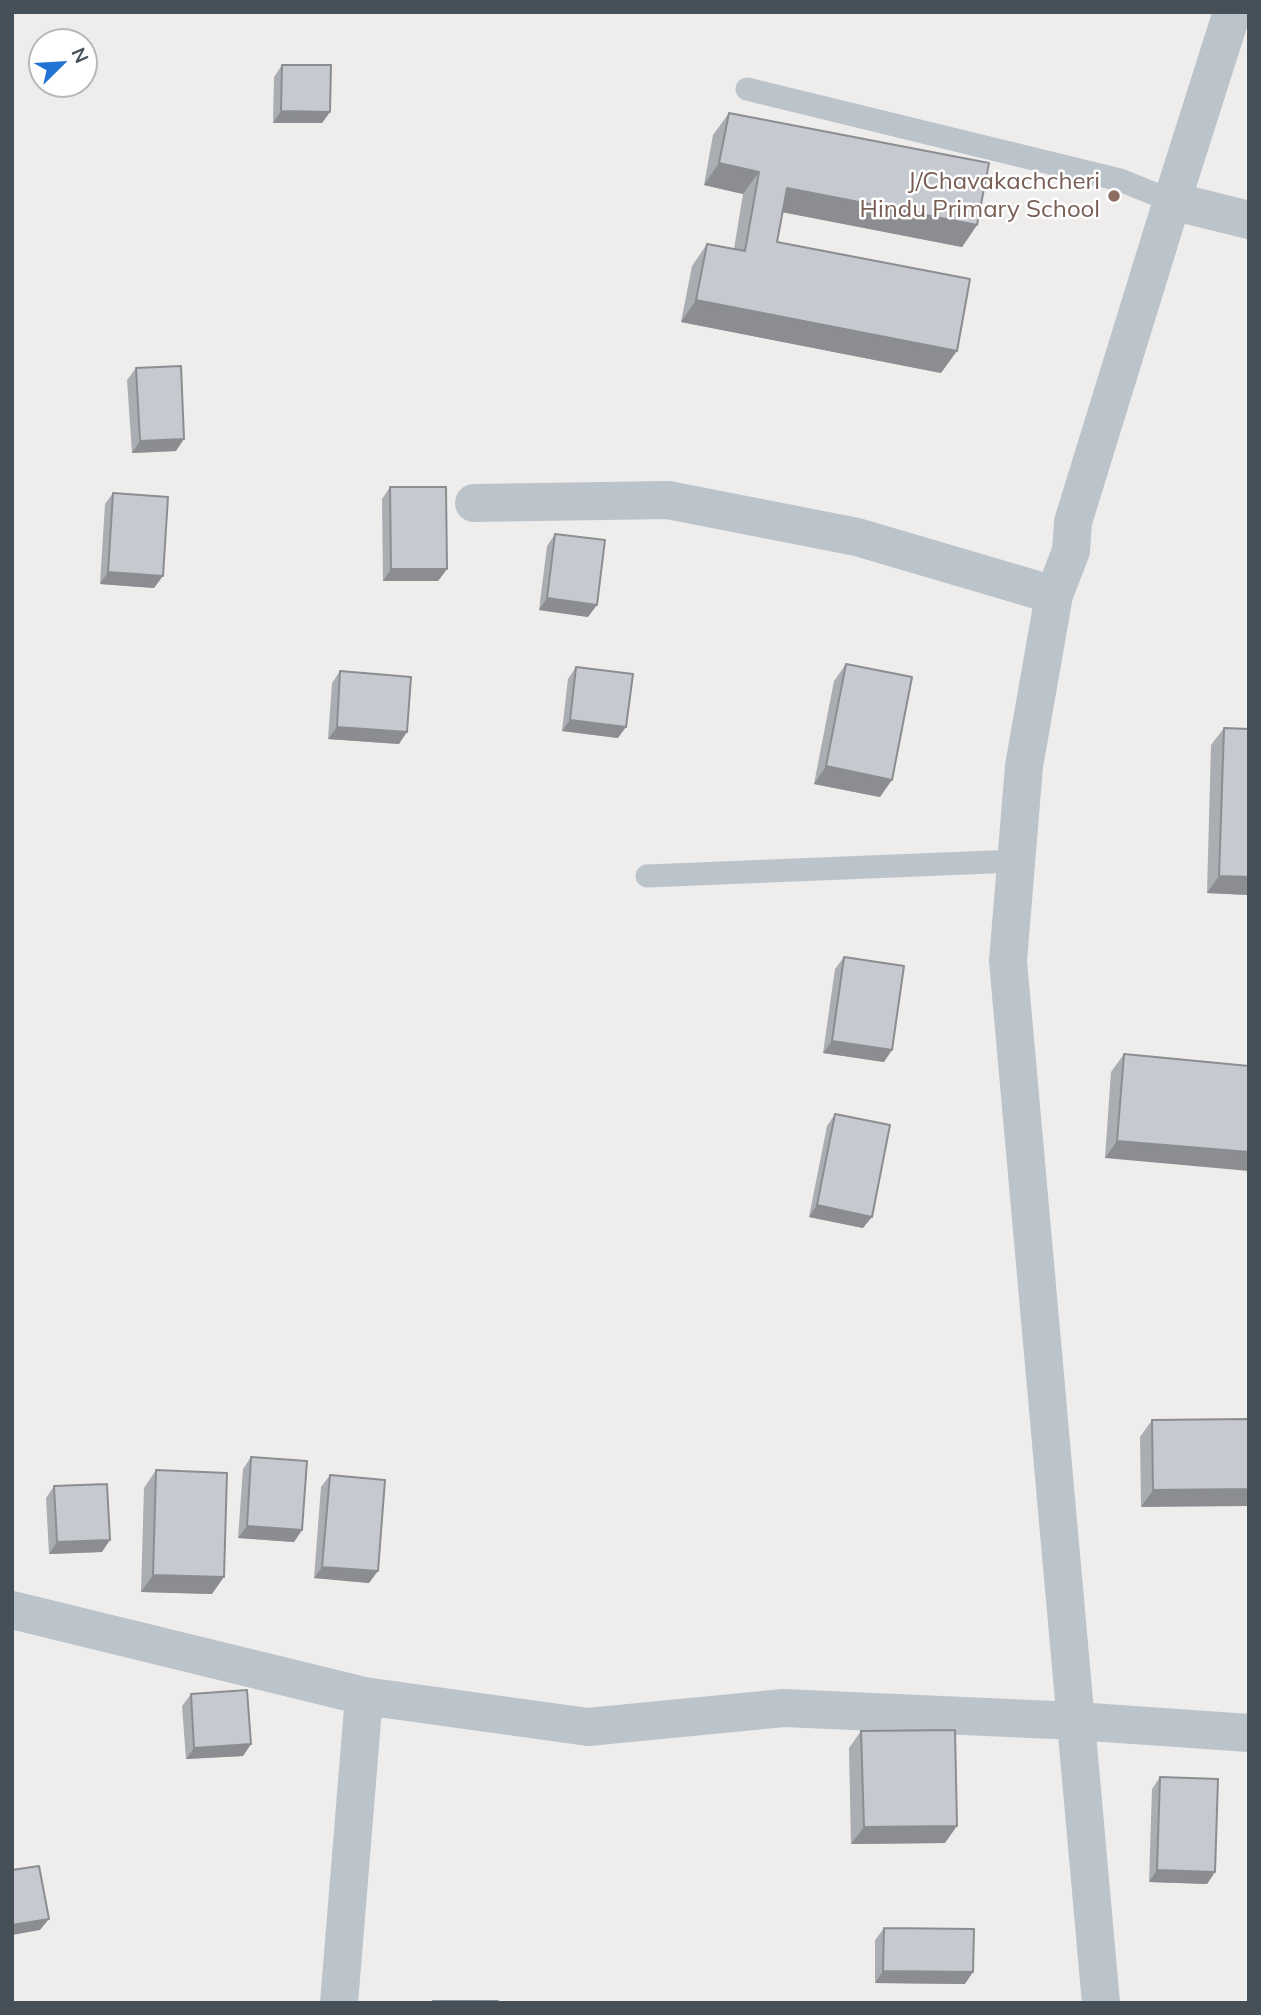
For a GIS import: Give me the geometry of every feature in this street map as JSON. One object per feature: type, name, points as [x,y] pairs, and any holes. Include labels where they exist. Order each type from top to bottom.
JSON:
[{"type":"street","points":[[1101,2003],[1008,961],[1024,766],[1054,595],[1071,551],[1073,522],[1232,12]]},
{"type":"street","points":[[1171,201],[1249,220]]},
{"type":"street","points":[[474,503],[668,500],[857,537],[1054,595]]},
{"type":"street","points":[[12,1609],[363,1696],[588,1727],[784,1707],[1076,1721],[1249,1733]]},
{"type":"street","points":[[339,2003],[363,1696]]},
{"type":"lane","points":[[747,89],[1120,180],[1171,201]]},
{"type":"lane","points":[[647,876],[1016,861]]},
{"type":"building","points":[[282,65],[331,65],[330,112],[281,111]]},
{"type":"building","points":[[729,113],[989,163],[977,225],[787,188],[777,242],[970,279],[957,351],[696,300],[707,244],[745,251],[759,172],[719,163]]},
{"type":"building","points":[[181,366],[184,439],[140,441],[136,368]]},
{"type":"building","points":[[390,487],[446,487],[447,569],[391,569]]},
{"type":"building","points":[[113,493],[168,497],[163,576],[108,572]]},
{"type":"building","points":[[555,534],[605,540],[597,605],[547,598]]},
{"type":"building","points":[[846,664],[912,677],[892,780],[826,766]]},
{"type":"building","points":[[576,667],[633,674],[626,727],[570,720]]},
{"type":"building","points":[[340,671],[411,677],[407,732],[337,727]]},
{"type":"building","points":[[1224,728],[1249,729],[1249,877],[1219,876]]},
{"type":"building","points":[[844,957],[904,966],[892,1050],[832,1041]]},
{"type":"building","points":[[1124,1054],[1249,1066],[1249,1152],[1117,1141]]},
{"type":"building","points":[[835,1114],[890,1125],[872,1217],[817,1205]]},
{"type":"building","points":[[1249,1419],[1249,1489],[1153,1490],[1152,1420]]},
{"type":"building","points":[[251,1457],[307,1461],[302,1530],[247,1526]]},
{"type":"building","points":[[156,1470],[227,1473],[224,1577],[153,1575]]},
{"type":"building","points":[[330,1475],[385,1480],[378,1571],[322,1567]]},
{"type":"building","points":[[107,1484],[110,1540],[57,1542],[54,1486]]},
{"type":"building","points":[[247,1690],[251,1744],[194,1748],[191,1694]]},
{"type":"building","points":[[955,1730],[957,1826],[864,1827],[861,1731]]},
{"type":"building","points":[[1160,1777],[1218,1779],[1215,1872],[1157,1870]]},
{"type":"building","points":[[39,1866],[49,1919],[12,1925],[12,1870]]},
{"type":"building","points":[[884,1928],[974,1929],[973,1972],[883,1971]]},
{"type":"building","points":[[498,2001],[498,2003],[433,2003]]},
{"type":"place","name":"J/Chavakachcheri Hindu Primary School","points":[[1114,196]]}]
